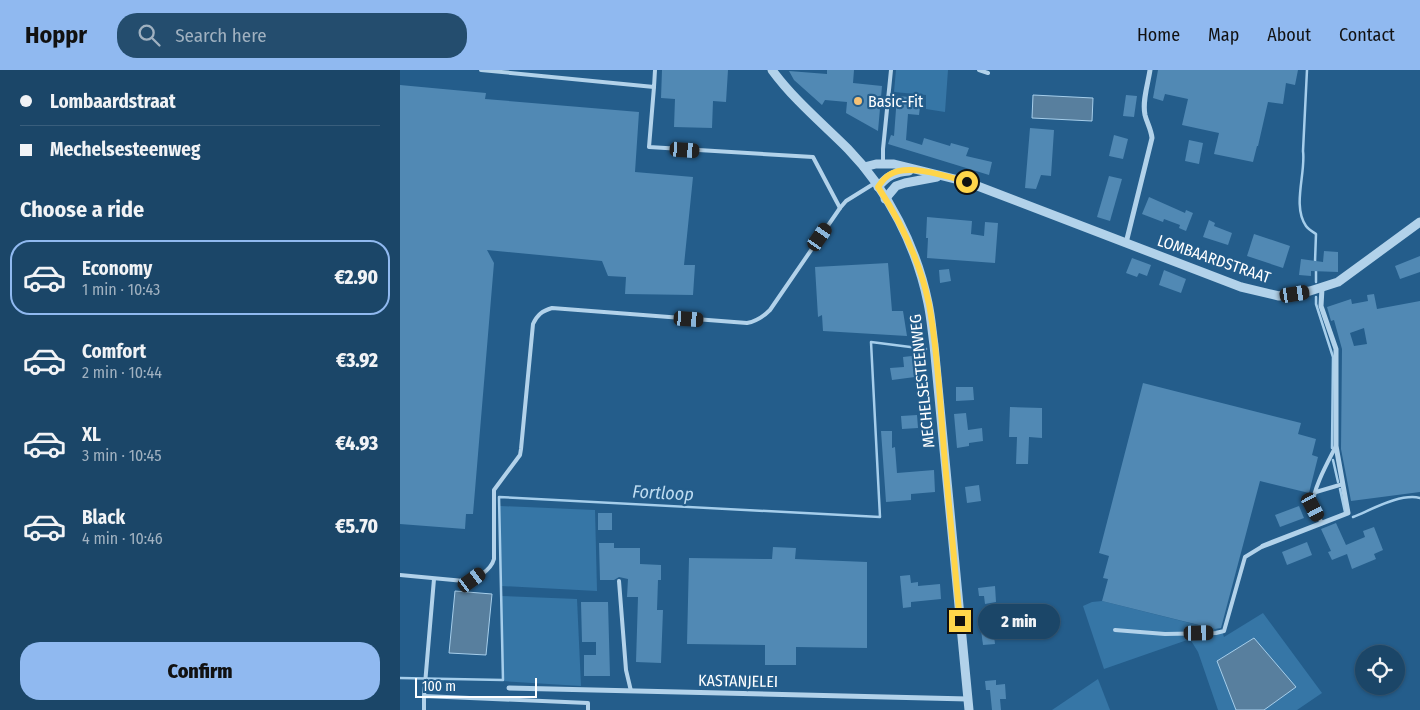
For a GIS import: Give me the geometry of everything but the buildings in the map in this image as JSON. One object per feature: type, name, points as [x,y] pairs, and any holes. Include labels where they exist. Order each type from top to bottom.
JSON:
[{"type":"street","name":"MECHELSESTEENWEG","points":[[772,70],[792,95],[850,150],[864,167],[885,198],[912,250],[924,285],[930,313],[938,386],[969,710]]},
{"type":"street","points":[[1126,244],[1152,138],[1151,129],[1144,114],[1150,70]]},
{"type":"street","name":"LOMBAARDSTRAAT","points":[[864,167],[894,164],[967,182],[1241,287],[1279,296],[1310,291],[1338,282],[1420,222]]},
{"type":"street","name":"LOMBAARDSTRAAT","points":[[876,185],[889,175],[917,170]]},
{"type":"street","name":"LOMBAARDSTRAAT","points":[[885,198],[896,186],[945,176]]},
{"type":"street","points":[[1263,546],[1348,513],[1336,446],[1336,349],[1322,306],[1322,288]]},
{"type":"street","name":"KASTANJELEI","points":[[509,688],[968,699]]},
{"type":"lane","points":[[482,70],[654,87]]},
{"type":"lane","points":[[655,70],[648,147],[813,157],[840,208]]},
{"type":"lane","points":[[883,164],[891,70]]},
{"type":"lane","points":[[979,70],[988,73]]},
{"type":"lane","points":[[400,575],[464,581],[472,580],[492,566],[494,559],[494,490],[520,455],[533,324],[536,317],[552,308],[747,323],[755,321],[762,318],[770,310],[846,201],[876,185]]},
{"type":"lane","points":[[1322,523],[1313,507],[1316,492],[1325,468],[1336,446]]},
{"type":"lane","points":[[1316,492],[1343,484]]},
{"type":"lane","points":[[1115,630],[1165,634],[1216,633],[1224,631],[1245,558],[1263,546]]},
{"type":"lane","points":[[424,710],[434,578]]},
{"type":"lane","points":[[619,580],[626,670],[631,691]]},
{"type":"lane","points":[[424,696],[588,703],[588,710]]},
{"type":"shaded area","points":[[896,70],[948,70],[945,112],[926,109],[926,95],[894,92]]},
{"type":"shaded area","points":[[1033,95],[1093,98],[1092,121],[1032,118]]},
{"type":"shaded area","points":[[500,506],[595,510],[597,591],[501,586]]},
{"type":"shaded area","points":[[455,591],[492,594],[486,655],[449,653]]},
{"type":"shaded area","points":[[501,596],[577,599],[581,686],[502,681]]},
{"type":"shaded area","points":[[1102,601],[1222,631],[1224,637],[1263,613],[1322,693],[1297,710],[1218,710],[1198,652],[1190,639],[1104,669],[1083,606],[1092,602]]},
{"type":"shaded area","points":[[1254,638],[1296,687],[1264,710],[1236,710],[1217,661]]},
{"type":"shaded area","points":[[1098,679],[1110,710],[1052,710]]},
{"type":"waterway","points":[[1307,70],[1300,209],[1306,226],[1316,234],[1315,262]]},
{"type":"waterway","points":[[1316,268],[1316,282]]},
{"type":"waterway","points":[[1316,297],[1316,304],[1333,357],[1332,448]]},
{"type":"waterway","name":"Fortloop","points":[[400,678],[503,680],[499,497],[880,517],[871,342],[926,349]]},
{"type":"waterway","points":[[1333,460],[1338,482]]},
{"type":"waterway","points":[[1340,489],[1345,512]]},
{"type":"waterway","points":[[1353,517],[1395,500],[1412,497],[1420,498]]},
{"type":"place","name":"Basic-Fit","points":[[858,101]]},
{"type":"route","points":[[960,621],[932,323],[924,285],[909,243],[878,187],[889,175],[917,170],[967,182]]}]
